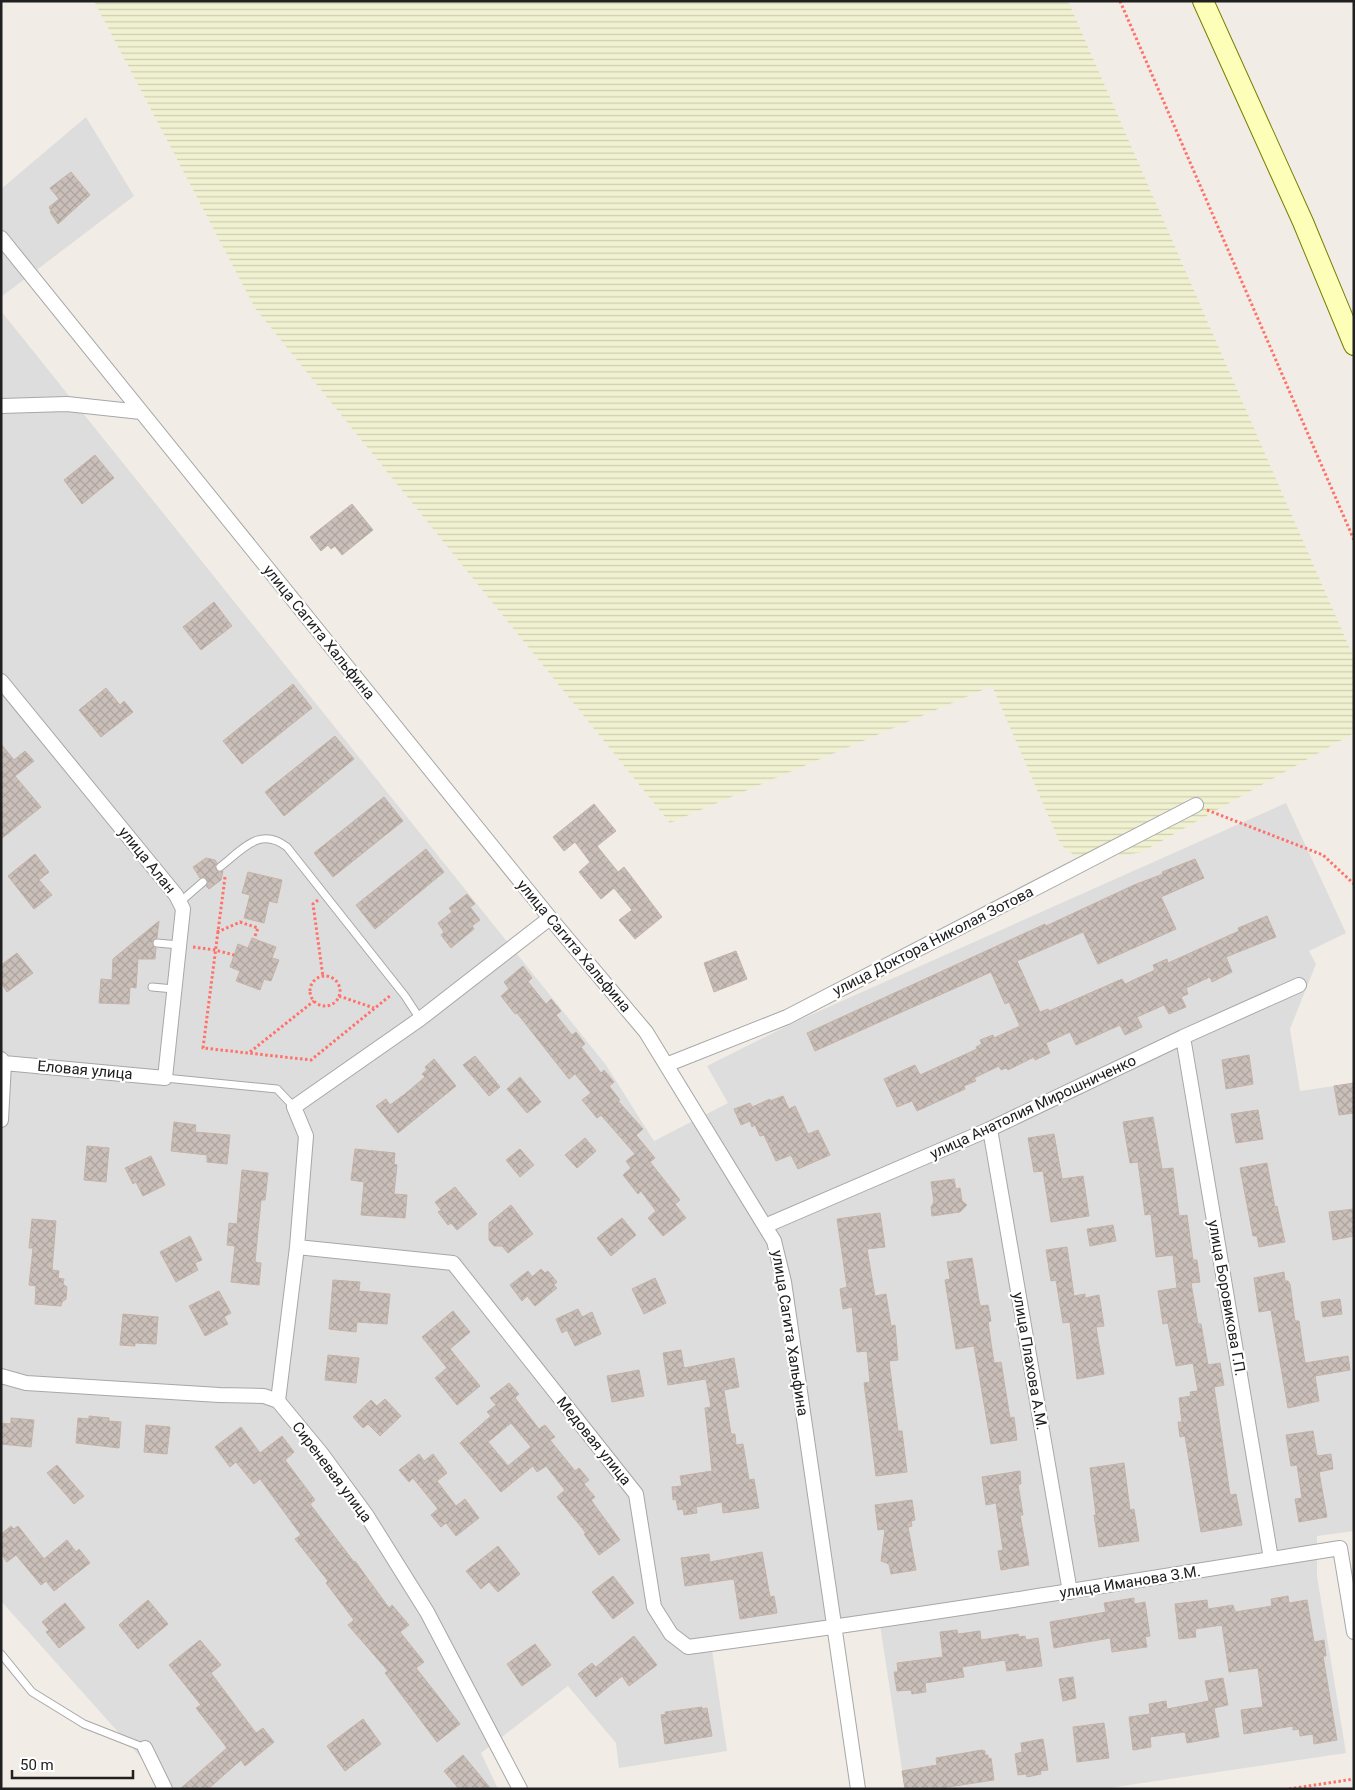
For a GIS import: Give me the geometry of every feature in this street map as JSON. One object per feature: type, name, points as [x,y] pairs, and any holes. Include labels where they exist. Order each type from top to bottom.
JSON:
[{"type":"street","points":[[1203,1],[1303,222],[1354,345]]},
{"type":"street","name":"улица Сагита Хальфина","points":[[1,238],[550,918],[646,1032],[774,1240],[784,1282],[858,1789]]},
{"type":"street","points":[[1,406],[67,404],[141,412]]},
{"type":"street","name":"улица Алан","points":[[1,680],[176,895],[183,909],[165,1078]]},
{"type":"street","name":"улица Доктора Николая Зотова","points":[[666,1065],[787,1017],[1196,805]]},
{"type":"street","points":[[1,1376],[26,1383],[264,1396],[278,1401],[297,1247],[306,1136],[294,1107],[420,1019],[550,918]]},
{"type":"street","name":"улица Анатолия Мирошниченко","points":[[765,1226],[990,1129],[1183,1037],[1300,985]]},
{"type":"street","name":"улица Боровикова Г.П.","points":[[1183,1037],[1271,1560]]},
{"type":"street","points":[[1,1120],[3,1061]]},
{"type":"street","name":"Еловая улица","points":[[3,1061],[165,1078]]},
{"type":"street","name":"улица Плахова А.М.","points":[[990,1129],[1070,1592]]},
{"type":"street","name":"Медовая улица","points":[[297,1247],[453,1263],[636,1494],[654,1607],[671,1634],[688,1647],[835,1628]]},
{"type":"street","name":"Сиреневая улица","points":[[278,1401],[321,1453],[367,1516],[427,1612],[520,1789]]},
{"type":"street","name":"улица Иманова З.М.","points":[[835,1628],[1340,1548],[1354,1632]]},
{"type":"street","points":[[145,1748],[165,1789]]},
{"type":"lane","points":[[220,867],[255,841],[263,838],[272,838],[287,847],[399,988],[420,1019]]},
{"type":"lane","points":[[180,902],[204,882]]},
{"type":"lane","points":[[157,943],[179,945]]},
{"type":"lane","points":[[152,987],[174,989]]},
{"type":"lane","points":[[165,1078],[277,1089],[294,1107]]},
{"type":"lane","points":[[1,1654],[32,1692],[84,1724],[145,1748]]},
{"type":"path","points":[[1120,1],[1354,540]]},
{"type":"path","points":[[1196,805],[1323,855],[1354,884]]},
{"type":"path","points":[[229,860],[222,890],[203,1048],[311,1060],[399,988]]},
{"type":"path","points":[[323,977],[313,904],[324,894]]},
{"type":"path","points":[[217,932],[240,922],[258,928],[255,936]]},
{"type":"path","points":[[179,945],[215,950],[234,955]]},
{"type":"path","points":[[323,977],[331,978],[335,980],[340,989],[339,996],[335,1002],[327,1006],[318,1004],[314,1001],[310,992],[311,987],[317,979],[323,977]]},
{"type":"path","points":[[339,996],[374,1008]]},
{"type":"path","points":[[250,1053],[314,1001]]},
{"type":"path","points":[[1289,1789],[1354,1779]]},
{"type":"shaded area","points":[[86,117],[134,196],[1,297],[1,189]]},
{"type":"shaded area","points":[[1,311],[606,1065],[654,1141],[728,1103],[707,1066],[797,1021],[1286,803],[1346,933],[1309,951],[1316,964],[1290,1029],[1300,1091],[1354,1083],[1354,1531],[1317,1536],[1317,1576],[1346,1753],[1102,1789],[905,1789],[879,1618],[712,1650],[727,1751],[619,1768],[616,1743],[568,1686],[481,1753],[498,1789],[169,1789],[1,1601]]},
{"type":"green space","points":[[94,1],[1068,1],[1354,658],[1354,733],[1142,852],[1103,859],[1074,855],[1061,845],[992,686],[670,823],[255,308]]},
{"type":"building","points":[[71,172],[90,195],[58,224],[49,207],[59,199],[50,188]]},
{"type":"building","points":[[95,455],[114,478],[82,504],[64,480]]},
{"type":"building","points":[[352,504],[373,530],[342,555],[335,546],[331,549],[328,545],[321,551],[310,537]]},
{"type":"building","points":[[214,602],[232,626],[201,650],[183,627]]},
{"type":"building","points":[[293,684],[312,708],[242,764],[223,741]]},
{"type":"building","points":[[106,688],[120,705],[124,701],[133,712],[101,737],[79,710]]},
{"type":"building","points":[[335,736],[354,759],[284,816],[265,792]]},
{"type":"building","points":[[1,744],[14,760],[25,751],[34,761],[15,776],[41,807],[1,839]]},
{"type":"building","points":[[384,797],[403,821],[333,877],[314,853]]},
{"type":"building","points":[[594,804],[616,831],[597,846],[618,872],[624,867],[662,917],[635,939],[619,920],[632,910],[614,888],[601,899],[579,872],[590,862],[575,842],[564,851],[553,837]]},
{"type":"building","points":[[426,849],[444,872],[375,929],[356,905]]},
{"type":"building","points":[[35,854],[49,872],[39,880],[52,895],[34,909],[8,876]]},
{"type":"building","points":[[206,858],[215,860],[217,863],[215,866],[216,870],[219,872],[223,871],[221,880],[209,889],[206,886],[208,883],[207,879],[204,877],[200,878],[193,867]]},
{"type":"building","points":[[1195,859],[1204,878],[1161,897],[1176,929],[1098,964],[1083,932],[1017,961],[1040,1012],[1048,1009],[1049,1011],[1122,979],[1125,984],[1155,970],[1153,965],[1167,959],[1168,963],[1239,931],[1238,928],[1267,916],[1276,937],[1226,957],[1232,972],[1212,982],[1210,977],[1186,988],[1188,994],[1181,997],[1186,1007],[1169,1014],[1164,1005],[1137,1017],[1142,1027],[1125,1035],[1120,1025],[1076,1045],[1070,1032],[1046,1043],[1050,1053],[1035,1060],[1034,1057],[1008,1070],[1006,1068],[1001,1070],[999,1066],[974,1078],[976,1081],[964,1086],[965,1089],[917,1111],[912,1101],[897,1107],[884,1079],[915,1065],[920,1075],[977,1049],[976,1047],[982,1044],[980,1040],[993,1035],[994,1038],[1020,1026],[1009,1002],[1005,1004],[991,972],[815,1051],[807,1033],[1045,924],[1046,926],[1134,885],[1163,874],[1162,872]]},
{"type":"building","points":[[248,872],[282,880],[277,903],[269,901],[264,923],[244,918],[250,895],[242,893]]},
{"type":"building","points":[[467,894],[475,904],[470,907],[480,920],[472,926],[474,929],[451,948],[441,935],[444,932],[438,923],[452,912],[449,908]]},
{"type":"building","points":[[159,921],[157,938],[152,943],[156,948],[155,959],[138,959],[136,988],[130,987],[129,1004],[99,1003],[101,979],[112,980],[113,959]]},
{"type":"building","points":[[252,938],[276,947],[272,958],[279,960],[271,981],[264,979],[260,990],[236,981],[240,971],[230,967],[238,944],[248,948]]},
{"type":"building","points":[[736,951],[747,979],[714,992],[704,963]]},
{"type":"building","points":[[17,953],[33,973],[7,992],[1,983],[1,965]]},
{"type":"building","points":[[523,966],[532,978],[528,982],[546,1004],[551,999],[561,1011],[556,1015],[572,1035],[576,1032],[585,1044],[581,1047],[601,1073],[604,1070],[614,1082],[609,1086],[620,1100],[618,1101],[643,1129],[636,1135],[655,1158],[650,1162],[680,1200],[675,1204],[686,1218],[663,1236],[648,1218],[656,1211],[641,1191],[638,1194],[623,1175],[631,1168],[626,1161],[635,1154],[601,1115],[597,1118],[582,1100],[591,1093],[575,1074],[569,1079],[517,1013],[515,1014],[501,996],[509,989],[504,982]]},
{"type":"building","points":[[1249,1055],[1253,1084],[1226,1089],[1222,1060]]},
{"type":"building","points":[[475,1056],[500,1087],[489,1096],[463,1065]]},
{"type":"building","points":[[434,1059],[456,1086],[398,1133],[376,1106],[386,1099],[390,1105],[405,1094],[425,1077],[422,1074],[427,1070],[425,1067]]},
{"type":"building","points":[[520,1077],[541,1102],[527,1113],[507,1089]]},
{"type":"building","points":[[1354,1083],[1354,1113],[1339,1115],[1334,1086]]},
{"type":"building","points":[[783,1096],[789,1109],[795,1106],[808,1134],[818,1130],[830,1155],[798,1169],[791,1155],[776,1161],[764,1135],[760,1136],[755,1125],[752,1127],[750,1121],[741,1125],[734,1109],[750,1103],[752,1107],[770,1099],[770,1101]]},
{"type":"building","points":[[1258,1110],[1263,1139],[1236,1143],[1231,1114]]},
{"type":"building","points":[[1153,1117],[1162,1169],[1173,1168],[1179,1216],[1187,1215],[1193,1260],[1197,1260],[1200,1282],[1191,1283],[1208,1365],[1220,1363],[1224,1385],[1214,1387],[1230,1495],[1236,1494],[1242,1525],[1201,1532],[1185,1436],[1180,1437],[1178,1422],[1182,1422],[1179,1398],[1191,1396],[1190,1392],[1198,1391],[1193,1363],[1176,1366],[1168,1323],[1163,1324],[1158,1291],[1177,1288],[1173,1255],[1156,1257],[1151,1214],[1145,1215],[1138,1162],[1130,1163],[1123,1122]]},
{"type":"building","points":[[174,1122],[196,1125],[195,1132],[230,1135],[227,1164],[207,1162],[207,1155],[171,1151]]},
{"type":"building","points":[[1054,1134],[1062,1179],[1083,1176],[1089,1216],[1051,1222],[1043,1171],[1034,1172],[1028,1138]]},
{"type":"building","points":[[585,1138],[596,1151],[577,1168],[565,1155]]},
{"type":"building","points":[[87,1146],[109,1148],[106,1182],[84,1180]]},
{"type":"building","points":[[355,1149],[395,1153],[394,1164],[397,1165],[394,1194],[407,1195],[405,1218],[361,1215],[364,1182],[351,1180]]},
{"type":"building","points":[[520,1149],[534,1165],[520,1177],[506,1160]]},
{"type":"building","points":[[151,1156],[165,1185],[143,1196],[136,1182],[133,1184],[125,1168]]},
{"type":"building","points":[[1267,1163],[1275,1207],[1277,1206],[1285,1242],[1259,1247],[1257,1236],[1253,1236],[1240,1168]]},
{"type":"building","points":[[242,1170],[268,1173],[265,1200],[261,1200],[255,1262],[261,1263],[259,1285],[231,1282],[235,1246],[227,1245],[229,1223],[237,1224]]},
{"type":"building","points":[[954,1179],[956,1189],[960,1188],[962,1201],[967,1205],[960,1212],[932,1216],[931,1207],[934,1202],[931,1182]]},
{"type":"building","points":[[455,1187],[477,1214],[457,1230],[451,1223],[448,1225],[438,1212],[441,1210],[435,1202]]},
{"type":"building","points":[[511,1205],[533,1234],[508,1253],[502,1246],[494,1246],[489,1240],[489,1223]]},
{"type":"building","points":[[1354,1209],[1354,1236],[1333,1240],[1329,1212]]},
{"type":"building","points":[[880,1213],[885,1247],[867,1249],[875,1296],[886,1294],[891,1326],[895,1325],[898,1360],[889,1361],[898,1431],[902,1431],[907,1472],[876,1476],[864,1383],[870,1382],[867,1351],[857,1352],[852,1307],[843,1309],[840,1289],[847,1287],[837,1219]]},
{"type":"building","points":[[622,1218],[636,1235],[611,1256],[597,1238]]},
{"type":"building","points":[[32,1219],[56,1221],[52,1270],[59,1271],[58,1278],[64,1279],[63,1284],[67,1287],[66,1299],[62,1302],[61,1306],[35,1304],[36,1286],[29,1285],[33,1248],[29,1248]]},
{"type":"building","points":[[1113,1225],[1116,1241],[1090,1246],[1087,1229]]},
{"type":"building","points":[[190,1236],[202,1260],[195,1263],[198,1270],[176,1282],[160,1252]]},
{"type":"building","points":[[1067,1247],[1074,1296],[1085,1294],[1085,1298],[1099,1295],[1104,1326],[1096,1327],[1104,1374],[1077,1379],[1070,1322],[1063,1323],[1056,1280],[1051,1281],[1046,1250]]},
{"type":"building","points":[[972,1258],[980,1306],[988,1305],[991,1321],[988,1322],[994,1363],[1001,1362],[1010,1418],[1014,1417],[1017,1440],[991,1444],[974,1346],[956,1349],[945,1280],[950,1279],[947,1262]]},
{"type":"building","points":[[541,1269],[545,1273],[548,1271],[557,1282],[554,1285],[557,1288],[535,1306],[527,1296],[522,1301],[510,1285],[528,1271],[532,1277]]},
{"type":"building","points":[[1284,1272],[1285,1281],[1288,1281],[1290,1284],[1295,1321],[1299,1321],[1305,1363],[1348,1356],[1350,1370],[1315,1376],[1319,1401],[1288,1408],[1271,1310],[1259,1312],[1254,1278]]},
{"type":"building","points":[[655,1278],[666,1303],[644,1314],[632,1289]]},
{"type":"building","points":[[333,1280],[360,1282],[359,1291],[390,1294],[387,1324],[357,1322],[356,1332],[329,1329]]},
{"type":"building","points":[[219,1291],[231,1313],[224,1317],[228,1324],[205,1336],[189,1306]]},
{"type":"building","points":[[1340,1299],[1342,1314],[1323,1317],[1321,1302]]},
{"type":"building","points":[[578,1309],[582,1317],[592,1312],[601,1334],[575,1346],[567,1330],[562,1333],[556,1319]]},
{"type":"building","points":[[453,1311],[470,1332],[450,1349],[480,1386],[457,1405],[435,1378],[447,1368],[422,1337]]},
{"type":"building","points":[[123,1314],[158,1317],[156,1344],[135,1343],[135,1346],[120,1345]]},
{"type":"building","points":[[681,1350],[684,1368],[734,1358],[739,1387],[724,1390],[731,1434],[735,1434],[736,1445],[743,1444],[749,1480],[754,1479],[759,1508],[723,1513],[722,1502],[696,1507],[697,1513],[684,1515],[683,1509],[678,1510],[676,1499],[673,1500],[672,1487],[682,1486],[680,1476],[712,1471],[705,1408],[711,1407],[706,1379],[668,1385],[663,1353]]},
{"type":"building","points":[[328,1355],[359,1358],[356,1383],[325,1380]]},
{"type":"building","points":[[639,1370],[644,1396],[612,1402],[607,1376]]},
{"type":"building","points":[[509,1383],[519,1394],[515,1398],[539,1429],[545,1425],[555,1437],[550,1440],[575,1471],[579,1468],[589,1480],[584,1484],[595,1497],[591,1500],[620,1540],[599,1555],[584,1534],[586,1533],[557,1497],[565,1490],[546,1466],[537,1472],[533,1466],[501,1492],[460,1443],[491,1416],[487,1412],[496,1405],[490,1398]],"holes":[[[511,1423],[531,1447],[508,1466],[488,1442]]]},
{"type":"building","points":[[385,1399],[401,1416],[380,1436],[368,1424],[363,1428],[353,1417],[371,1400],[377,1406]]},
{"type":"building","points":[[89,1416],[109,1418],[109,1421],[121,1422],[119,1448],[76,1443],[78,1418],[89,1419]]},
{"type":"building","points":[[11,1418],[34,1420],[31,1447],[1,1444],[1,1423],[11,1424]]},
{"type":"building","points":[[146,1425],[170,1427],[167,1454],[144,1452]]},
{"type":"building","points":[[241,1427],[260,1453],[282,1436],[294,1452],[285,1460],[315,1500],[310,1504],[389,1608],[392,1605],[409,1625],[400,1632],[424,1662],[416,1668],[460,1724],[437,1742],[385,1673],[388,1671],[348,1625],[354,1620],[326,1583],[328,1581],[295,1539],[301,1535],[260,1479],[254,1484],[236,1462],[230,1467],[215,1447]]},
{"type":"building","points":[[1313,1431],[1317,1456],[1331,1454],[1333,1469],[1319,1472],[1327,1517],[1299,1522],[1295,1499],[1302,1498],[1297,1465],[1291,1466],[1286,1435]]},
{"type":"building","points":[[419,1454],[424,1461],[433,1454],[447,1473],[437,1481],[456,1506],[465,1499],[479,1518],[456,1536],[446,1523],[441,1527],[431,1515],[438,1509],[413,1478],[409,1482],[399,1470]]},
{"type":"building","points":[[1124,1463],[1130,1510],[1134,1509],[1139,1541],[1099,1547],[1090,1468]]},
{"type":"building","points":[[57,1465],[84,1496],[74,1504],[47,1473]]},
{"type":"building","points":[[1020,1471],[1021,1484],[1018,1484],[1023,1515],[1020,1515],[1029,1565],[1001,1570],[998,1551],[1003,1550],[996,1503],[986,1505],[982,1477]]},
{"type":"building","points":[[912,1500],[915,1520],[911,1521],[912,1526],[908,1527],[916,1570],[891,1574],[889,1564],[881,1561],[885,1529],[878,1530],[875,1505]]},
{"type":"building","points":[[11,1526],[14,1529],[18,1526],[44,1559],[67,1540],[76,1552],[79,1549],[90,1563],[54,1591],[46,1581],[41,1585],[16,1555],[7,1562],[1,1554],[1,1534]]},
{"type":"building","points":[[498,1546],[520,1574],[498,1592],[489,1582],[481,1589],[466,1571]]},
{"type":"building","points":[[762,1552],[770,1597],[774,1596],[777,1613],[740,1619],[734,1579],[685,1586],[681,1558],[709,1554],[710,1562]]},
{"type":"building","points":[[613,1576],[634,1603],[613,1619],[592,1592]]},
{"type":"building","points":[[1288,1596],[1289,1603],[1307,1600],[1314,1642],[1324,1640],[1326,1656],[1323,1656],[1337,1740],[1314,1744],[1313,1734],[1300,1736],[1299,1729],[1293,1730],[1293,1726],[1244,1734],[1241,1710],[1263,1707],[1258,1668],[1229,1672],[1222,1625],[1195,1629],[1196,1637],[1179,1639],[1175,1604],[1207,1600],[1208,1609],[1233,1605],[1235,1612],[1272,1606],[1271,1599]]},
{"type":"building","points":[[1134,1598],[1134,1604],[1145,1602],[1150,1636],[1145,1637],[1147,1647],[1112,1652],[1110,1638],[1054,1648],[1050,1622],[1106,1612],[1104,1603]]},
{"type":"building","points":[[148,1600],[168,1624],[138,1649],[119,1625]]},
{"type":"building","points":[[65,1603],[85,1628],[59,1648],[46,1632],[49,1630],[42,1622]]},
{"type":"building","points":[[957,1630],[958,1634],[980,1631],[981,1640],[1018,1634],[1019,1637],[1025,1636],[1026,1640],[1038,1638],[1042,1666],[1007,1671],[1005,1660],[962,1667],[964,1677],[925,1683],[926,1692],[912,1694],[911,1690],[897,1691],[894,1672],[898,1672],[897,1663],[943,1657],[940,1632]]},
{"type":"building","points":[[634,1636],[657,1665],[629,1686],[622,1676],[596,1697],[578,1674],[592,1663],[596,1667]]},
{"type":"building","points":[[200,1640],[221,1665],[211,1673],[256,1733],[263,1728],[274,1742],[245,1766],[241,1760],[208,1789],[180,1789],[227,1748],[196,1708],[201,1705],[169,1665]]},
{"type":"building","points":[[535,1644],[551,1665],[522,1686],[507,1664]]},
{"type":"building","points":[[1073,1677],[1076,1698],[1063,1701],[1059,1679]]},
{"type":"building","points":[[1223,1678],[1228,1705],[1214,1708],[1219,1737],[1187,1743],[1185,1732],[1150,1737],[1151,1747],[1133,1750],[1129,1717],[1150,1714],[1149,1704],[1166,1701],[1167,1709],[1209,1701],[1205,1681]]},
{"type":"building","points":[[702,1707],[702,1709],[707,1708],[712,1736],[665,1744],[661,1715],[666,1714],[665,1712]]},
{"type":"building","points":[[363,1719],[381,1744],[345,1771],[327,1746]]},
{"type":"building","points":[[1104,1723],[1109,1758],[1077,1762],[1073,1727]]},
{"type":"building","points":[[1043,1739],[1048,1770],[1040,1771],[1041,1774],[1027,1777],[1026,1774],[1018,1775],[1015,1754],[1022,1752],[1021,1743]]},
{"type":"building","points":[[985,1751],[985,1755],[988,1755],[988,1759],[991,1758],[994,1780],[935,1789],[905,1789],[902,1771],[937,1765],[936,1758]]},
{"type":"building","points":[[463,1755],[491,1789],[459,1789],[444,1771]]}]
